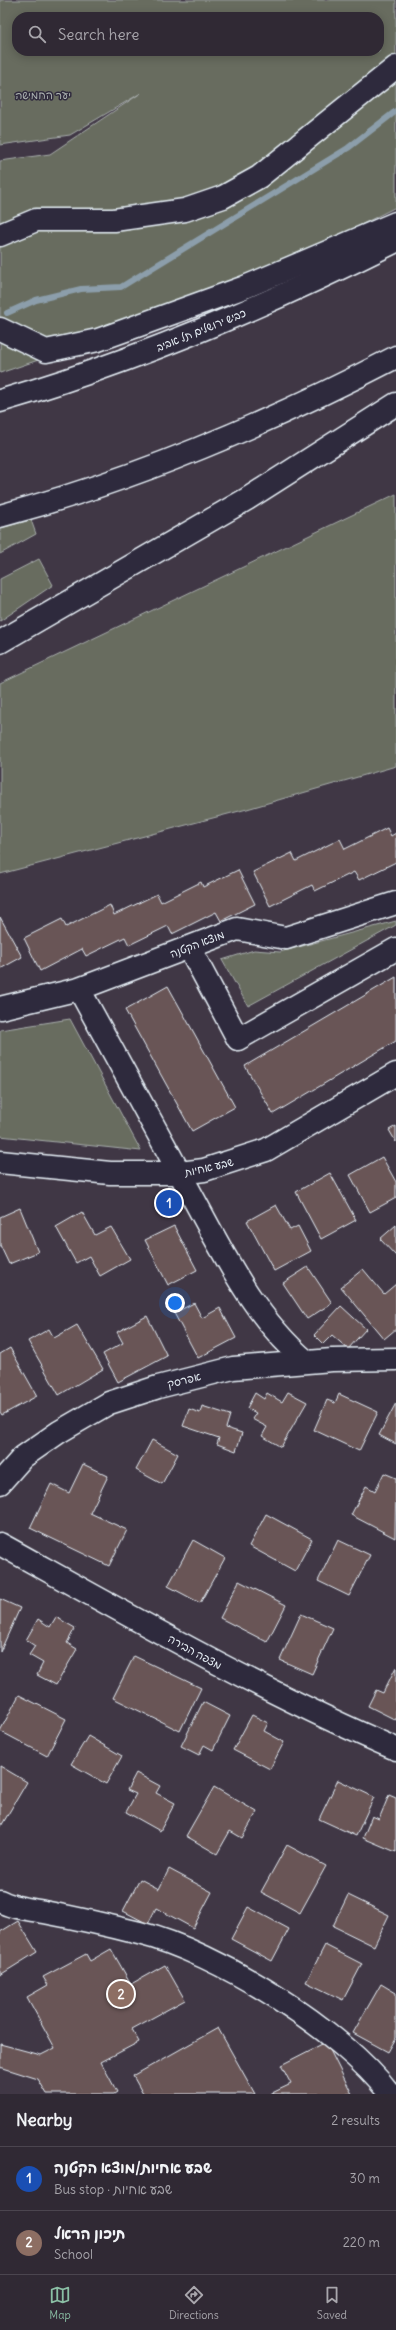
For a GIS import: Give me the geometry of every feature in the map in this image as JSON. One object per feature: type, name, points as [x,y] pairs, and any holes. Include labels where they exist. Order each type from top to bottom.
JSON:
[{"type":"main road","points":[[0,235],[36,220],[114,220],[184,210],[223,197],[259,177],[396,67]]},
{"type":"main road","points":[[0,329],[46,351],[98,340],[245,287],[396,223]]},
{"type":"main road","name":"כביש ירושלים תל אביב","points":[[0,401],[116,364],[196,333],[282,296],[396,241]]},
{"type":"main road","points":[[0,516],[91,490],[194,452],[293,408],[396,357]]},
{"type":"main road","points":[[0,642],[248,499],[396,404]]},
{"type":"main road","name":"מוצא הקטנה","points":[[0,1008],[78,989],[237,929],[286,938],[396,903]]},
{"type":"main road","points":[[189,947],[238,1039],[396,949]]},
{"type":"main road","points":[[78,989],[230,1265],[264,1319],[286,1345],[307,1362]]},
{"type":"main road","name":"שבע אחיות","points":[[0,1162],[110,1173],[180,1173],[204,1170],[266,1150],[396,1074]]},
{"type":"main road","name":"אפרסק","points":[[0,1483],[23,1458],[59,1432],[109,1403],[158,1387],[234,1368],[307,1362],[396,1360]]},
{"type":"main road","name":"מצפה הבירה","points":[[0,1544],[215,1663],[319,1716],[396,1749]]},
{"type":"main road","points":[[0,1901],[141,1933],[193,1952],[267,1991],[335,2039],[376,2075],[390,2094]]},
{"type":"green space","name":"יער החמישה","points":[[0,0],[396,0],[396,207],[311,250],[139,326],[0,373],[0,161],[50,154],[141,93],[70,135],[0,145]]},
{"type":"green space","points":[[396,494],[396,766],[247,809],[0,874],[0,683]]},
{"type":"green space","points":[[31,520],[36,534],[0,554],[0,528]]},
{"type":"green space","points":[[39,559],[53,585],[0,621],[0,579]]},
{"type":"green space","points":[[396,921],[396,925],[248,1006],[222,960],[254,950],[280,952]]},
{"type":"green space","points":[[70,1019],[141,1151],[0,1136],[0,1030]]},
{"type":"building","points":[[387,828],[391,836],[396,833],[396,862],[359,880],[354,872],[315,891],[312,885],[270,906],[253,872],[292,853],[296,861],[340,839],[345,849]]},
{"type":"building","points":[[238,870],[255,904],[221,921],[216,912],[172,934],[168,926],[129,945],[125,937],[86,956],[82,949],[40,971],[24,938],[62,919],[66,927],[110,905],[114,915],[157,894],[161,902],[201,882],[203,887]]},
{"type":"building","points":[[0,917],[22,957],[0,969]]},
{"type":"building","points":[[396,977],[396,1041],[273,1114],[245,1066]]},
{"type":"building","points":[[168,986],[235,1107],[192,1131],[125,1010]]},
{"type":"building","points":[[396,1126],[396,1142],[389,1130]]},
{"type":"building","points":[[382,1157],[396,1182],[396,1198],[370,1212],[350,1175]]},
{"type":"building","points":[[330,1173],[356,1220],[321,1239],[296,1192]]},
{"type":"building","points":[[276,1205],[290,1230],[298,1226],[311,1251],[274,1271],[247,1221]]},
{"type":"building","points":[[20,1208],[38,1252],[9,1264],[0,1245],[0,1217]]},
{"type":"building","points":[[82,1212],[95,1235],[111,1227],[130,1259],[100,1276],[89,1256],[76,1263],[56,1227]]},
{"type":"building","points":[[396,1225],[396,1256],[380,1239]]},
{"type":"building","points":[[174,1226],[197,1270],[168,1285],[145,1240]]},
{"type":"building","points":[[308,1267],[332,1303],[307,1319],[283,1283]]},
{"type":"building","points":[[363,1269],[384,1294],[396,1284],[396,1329],[384,1339],[341,1287]]},
{"type":"building","points":[[194,1303],[202,1318],[220,1308],[236,1338],[198,1358],[174,1313]]},
{"type":"building","points":[[341,1306],[366,1329],[348,1349],[332,1335],[323,1344],[314,1335]]},
{"type":"building","points":[[147,1316],[167,1356],[118,1382],[103,1354],[123,1343],[117,1332]]},
{"type":"building","points":[[77,1325],[103,1369],[59,1395],[28,1341],[49,1329],[54,1338]]},
{"type":"building","points":[[10,1348],[37,1396],[2,1415],[0,1412],[0,1354]]},
{"type":"building","points":[[288,1392],[307,1402],[281,1447],[262,1436],[267,1427],[252,1419],[256,1413],[247,1408],[255,1393],[264,1399],[267,1393],[282,1402]]},
{"type":"building","points":[[339,1394],[378,1412],[359,1451],[314,1430],[327,1400],[335,1403]]},
{"type":"building","points":[[396,1403],[396,1444],[379,1435]]},
{"type":"building","points":[[202,1406],[230,1415],[226,1428],[242,1433],[236,1451],[217,1444],[219,1438],[183,1426],[189,1409],[200,1413]]},
{"type":"building","points":[[152,1440],[178,1454],[162,1484],[136,1470]]},
{"type":"building","points":[[83,1464],[108,1476],[90,1513],[127,1530],[109,1566],[30,1528],[51,1484],[69,1493]]},
{"type":"building","points":[[384,1473],[396,1478],[395,1538],[351,1515],[366,1486],[375,1491]]},
{"type":"building","points":[[266,1514],[312,1539],[295,1571],[249,1546]]},
{"type":"building","points":[[193,1540],[225,1558],[200,1603],[168,1586]]},
{"type":"building","points":[[338,1540],[370,1555],[349,1596],[318,1581]]},
{"type":"building","points":[[239,1581],[286,1605],[267,1642],[220,1618]]},
{"type":"building","points":[[0,1599],[20,1608],[0,1652]]},
{"type":"building","points":[[301,1614],[333,1628],[312,1674],[280,1660]]},
{"type":"building","points":[[56,1617],[75,1628],[67,1643],[77,1649],[56,1685],[37,1675],[43,1663],[29,1655],[35,1646],[26,1640],[38,1619],[50,1627]]},
{"type":"building","points":[[134,1656],[201,1688],[180,1731],[113,1698]]},
{"type":"building","points":[[396,1667],[396,1720],[368,1706],[376,1690],[383,1693]]},
{"type":"building","points":[[19,1695],[66,1719],[47,1756],[0,1731]]},
{"type":"building","points":[[203,1702],[230,1716],[213,1750],[204,1745],[199,1755],[181,1746]]},
{"type":"building","points":[[252,1715],[268,1723],[264,1731],[284,1742],[270,1769],[233,1750]]},
{"type":"building","points":[[88,1736],[122,1756],[106,1784],[71,1764]]},
{"type":"building","points":[[0,1766],[27,1782],[0,1828]]},
{"type":"building","points":[[136,1773],[160,1786],[156,1793],[175,1803],[160,1831],[126,1812],[136,1794],[127,1790]]},
{"type":"building","points":[[338,1780],[374,1797],[356,1836],[319,1819]]},
{"type":"building","points":[[214,1787],[257,1812],[242,1838],[230,1831],[217,1854],[186,1836]]},
{"type":"building","points":[[389,1795],[396,1798],[396,1852],[363,1838],[372,1816],[379,1819]]},
{"type":"building","points":[[287,1845],[326,1866],[300,1913],[261,1892]]},
{"type":"building","points":[[169,1869],[212,1892],[193,1928],[156,1908],[148,1924],[123,1911],[140,1879],[159,1889]]},
{"type":"building","points":[[348,1895],[389,1915],[374,1946],[333,1926]]},
{"type":"building","points":[[248,1907],[289,1929],[272,1961],[231,1939]]},
{"type":"building","points":[[18,1921],[37,1952],[0,1975],[0,1932]]},
{"type":"building","points":[[325,1945],[362,1964],[343,2000],[306,1982]]},
{"type":"building","points":[[111,1949],[131,1984],[165,1965],[185,2000],[132,2029],[139,2042],[101,2062],[117,2092],[114,2094],[47,2094],[38,2079],[0,2067],[0,2044],[41,2055],[55,2048],[27,1997],[48,1985],[43,1977],[86,1954],[90,1961]]},
{"type":"building","points":[[381,1984],[396,1993],[396,2038],[388,2052],[353,2033]]},
{"type":"building","points":[[218,2028],[255,2094],[143,2094],[133,2076]]},
{"type":"building","points":[[326,2042],[352,2094],[270,2094],[291,2084],[281,2065]]},
{"type":"waterway","points":[[7,313],[36,300],[81,289],[121,287],[348,148],[396,111]]},
{"type":"place","name":"שבע אחיות/מוצא הקטנה","points":[[169,1203]]},
{"type":"place","name":"תיכון הראל","points":[[121,1994]]}]
